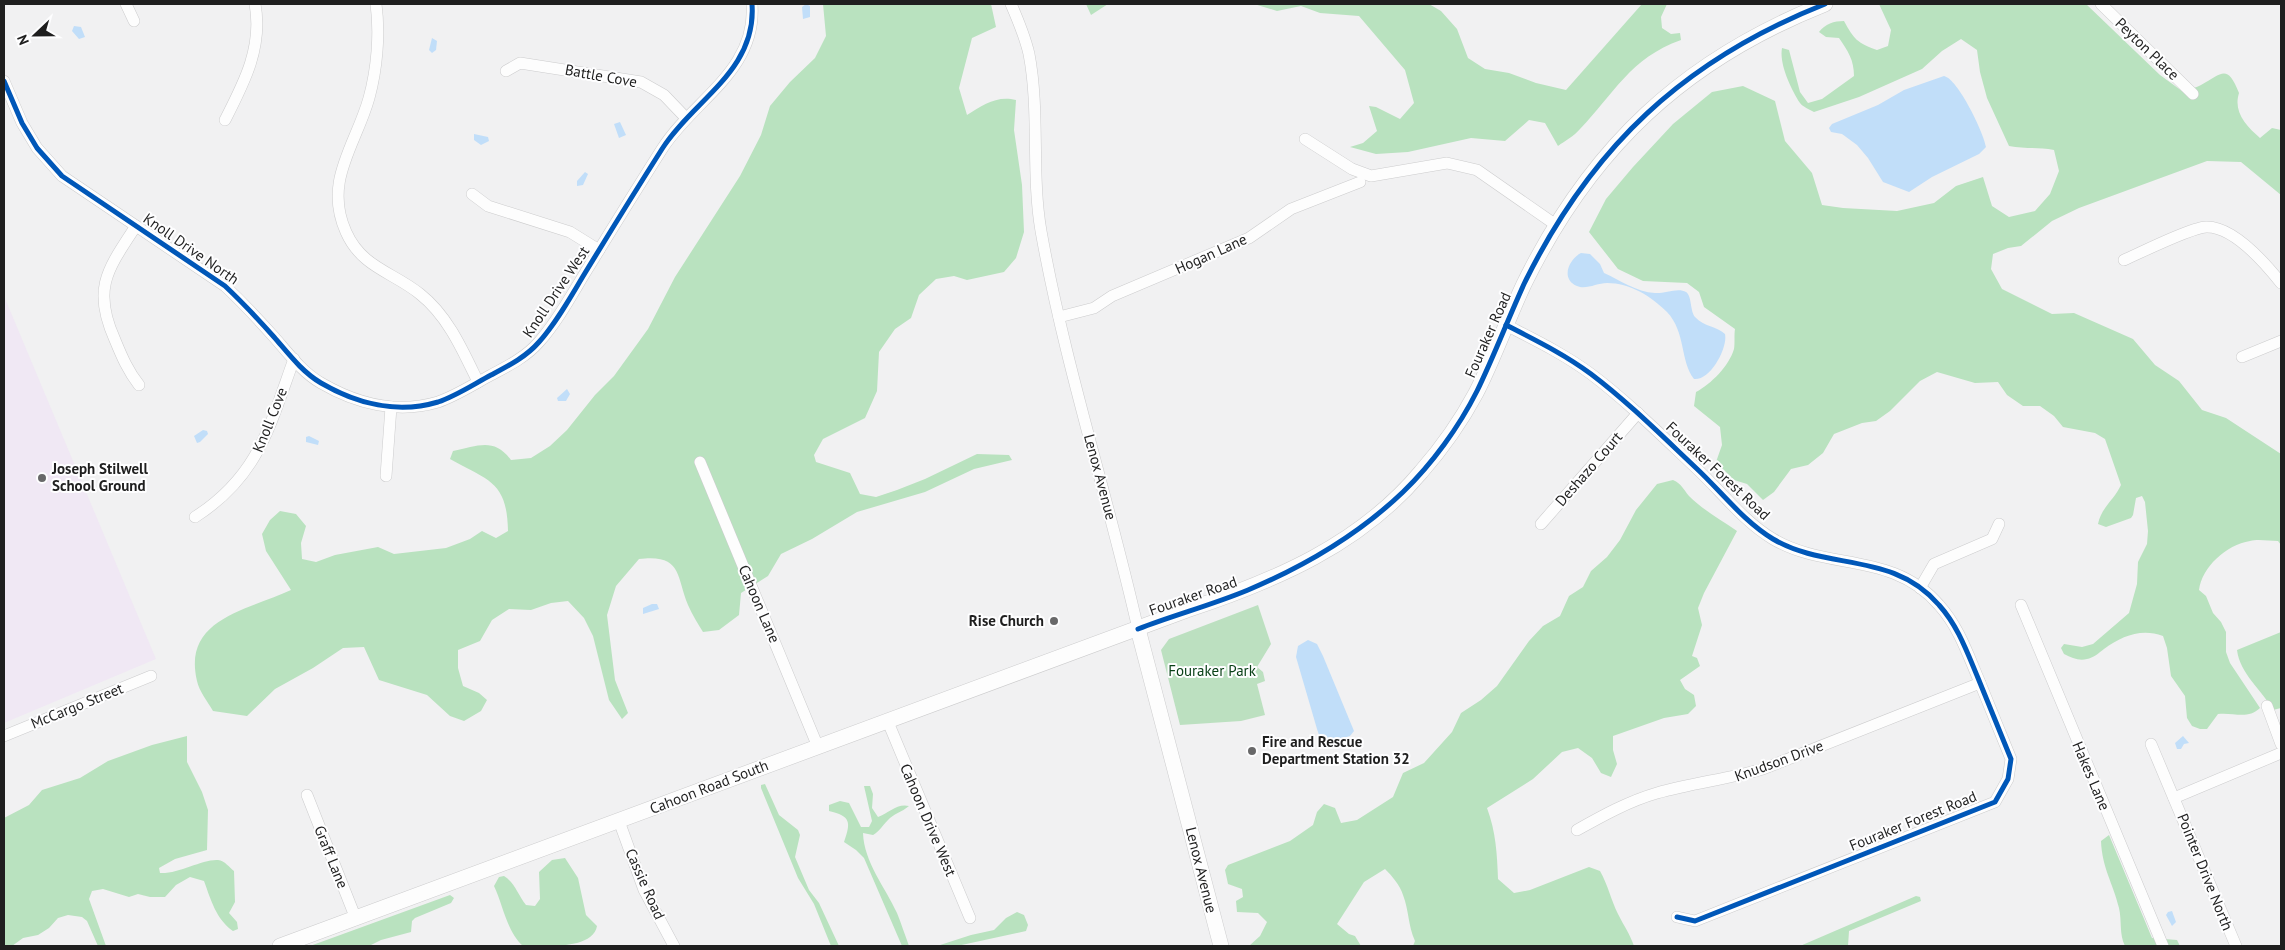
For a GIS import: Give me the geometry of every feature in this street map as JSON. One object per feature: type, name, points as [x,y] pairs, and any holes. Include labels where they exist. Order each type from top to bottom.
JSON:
[{"type":"main road","name":"Fouraker Road","points":[[1138,629],[1246,591],[1292,571],[1326,552],[1372,519],[1409,486],[1445,443],[1477,390],[1506,325],[1556,225],[1598,164],[1632,127],[1663,98],[1715,59],[1780,24],[1825,4]]},
{"type":"main road","name":"Cahoon Road South","points":[[280,946],[1138,629]]},
{"type":"main road","name":"Lenox Avenue","points":[[1138,629],[1221,946]]},
{"type":"street","points":[[126,4],[134,21]]},
{"type":"street","points":[[224,120],[243,84],[255,50],[257,25],[255,4]]},
{"type":"street","points":[[376,4],[378,39],[372,85],[361,121],[340,174],[338,202],[341,220],[354,245],[368,261],[384,274],[420,294],[438,311],[463,351],[478,382]]},
{"type":"street","name":"Knoll Drive West","points":[[391,407],[418,407],[440,401],[517,361],[540,342],[664,146],[686,118],[727,78],[742,55],[750,32],[752,4]]},
{"type":"street","name":"Lenox Avenue","points":[[1012,4],[1028,53],[1041,228],[1059,317],[1138,629]]},
{"type":"street","name":"Peyton Place","points":[[2101,4],[2193,94]]},
{"type":"street","name":"Battle Cove","points":[[506,70],[520,62],[641,82],[664,95],[686,118]]},
{"type":"street","name":"Knoll Drive North","points":[[4,81],[9,108],[50,164],[75,186],[225,286],[248,307],[294,359],[319,382],[339,393],[364,402],[391,407]]},
{"type":"street","points":[[1305,139],[1352,169],[1371,176],[1447,163],[1477,170],[1556,225]]},
{"type":"street","name":"Hogan Lane","points":[[1059,317],[1094,308],[1112,296],[1249,238],[1291,209],[1360,182]]},
{"type":"street","points":[[472,194],[488,206],[570,232],[599,250]]},
{"type":"street","points":[[136,226],[110,269],[104,286],[103,306],[107,323],[128,370],[139,384]]},
{"type":"street","points":[[2124,260],[2198,229],[2206,227],[2218,228],[2230,233],[2268,267],[2281,283]]},
{"type":"street","name":"Fouraker Forest Road","points":[[1506,325],[1550,347],[1590,374],[1638,413],[1747,519],[1773,539],[1804,552],[1868,565],[1900,574],[1939,604],[1959,632],[2011,758],[2008,779],[1995,802],[1695,921],[1677,916]]},
{"type":"street","points":[[2242,357],[2281,341]]},
{"type":"street","name":"Knoll Cove","points":[[195,517],[212,506],[251,464],[260,449],[294,359]]},
{"type":"street","points":[[386,476],[391,407]]},
{"type":"street","name":"Deshazo Court","points":[[1541,524],[1638,413]]},
{"type":"street","name":"Cahoon Lane","points":[[700,462],[818,747]]},
{"type":"street","points":[[1920,588],[1934,564],[1992,539],[1998,524]]},
{"type":"street","name":"Hakes Lane","points":[[2022,605],[2163,946]]},
{"type":"street","name":"McCargo Street","points":[[4,736],[151,676]]},
{"type":"street","name":"Knudson Drive","points":[[1577,830],[1608,813],[1657,793],[1737,777],[1763,769],[1980,684]]},
{"type":"street","points":[[2267,706],[2281,744]]},
{"type":"street","name":"Cahoon Drive West","points":[[888,722],[970,918]]},
{"type":"street","name":"Pointer Drive North","points":[[2151,744],[2236,946]]},
{"type":"street","points":[[2174,798],[2281,753]]},
{"type":"street","name":"Graff Lane","points":[[307,795],[356,919]]},
{"type":"street","name":"Cassie Road","points":[[619,821],[644,890],[674,946]]},
{"type":"shaded area","name":"Joseph Stilwell School Ground","points":[[4,296],[156,659],[4,723]]},
{"type":"green space","points":[[823,4],[991,4],[996,27],[972,38],[959,88],[967,115],[996,100],[1016,100],[1014,130],[1022,185],[1024,232],[1016,258],[1004,272],[967,280],[954,276],[936,279],[919,295],[911,318],[895,329],[879,352],[877,391],[865,418],[823,439],[814,455],[816,462],[850,473],[860,494],[876,497],[925,479],[977,454],[1009,455],[1012,460],[974,469],[925,492],[857,512],[812,539],[781,554],[768,576],[741,593],[739,615],[719,630],[703,632],[688,605],[679,576],[670,563],[653,558],[639,559],[616,586],[607,615],[615,680],[628,713],[622,719],[609,700],[593,636],[584,618],[568,601],[551,603],[531,610],[509,609],[492,620],[480,641],[458,650],[458,668],[463,686],[479,693],[487,700],[481,711],[464,721],[450,716],[427,695],[379,680],[364,647],[343,648],[313,668],[275,689],[247,716],[213,711],[197,681],[195,660],[199,643],[209,630],[223,619],[291,590],[266,551],[262,534],[270,520],[280,511],[296,514],[306,526],[301,543],[302,559],[316,562],[335,555],[378,547],[394,554],[446,548],[470,539],[482,531],[496,538],[508,531],[507,514],[499,492],[485,478],[450,459],[453,451],[485,445],[498,448],[511,460],[531,458],[550,446],[567,430],[595,395],[614,376],[648,329],[675,277],[740,176],[761,135],[770,106],[790,82],[815,58],[826,36]]},
{"type":"green space","points":[[1086,4],[1108,4],[1091,15]]},
{"type":"green space","points":[[1254,4],[1429,4],[1441,11],[1457,29],[1468,58],[1485,69],[1509,73],[1536,83],[1566,90],[1642,4],[1667,4],[1661,17],[1662,28],[1671,34],[1680,33],[1681,40],[1648,57],[1636,67],[1624,78],[1578,132],[1558,146],[1545,123],[1529,120],[1505,141],[1471,138],[1408,152],[1376,154],[1350,147],[1363,143],[1377,131],[1369,106],[1376,107],[1400,119],[1414,103],[1405,70],[1359,16],[1320,13],[1301,6],[1277,11]]},
{"type":"green space","points":[[1879,4],[2086,4],[2160,75],[2182,91],[2199,86],[2219,75],[2227,74],[2239,93],[2239,112],[2250,129],[2260,138],[2272,128],[2281,130],[2281,195],[2241,162],[2207,161],[2079,208],[2052,221],[2021,246],[2008,248],[1993,254],[1991,269],[2002,289],[2052,314],[2074,313],[2133,339],[2155,365],[2179,381],[2202,410],[2226,418],[2281,454],[2281,545],[2278,541],[2256,540],[2232,547],[2210,565],[2201,581],[2199,590],[2206,596],[2213,613],[2221,622],[2226,632],[2226,652],[2230,663],[2260,708],[2255,712],[2245,715],[2218,714],[2207,729],[2192,726],[2187,718],[2185,696],[2171,676],[2167,648],[2163,636],[2139,633],[2125,637],[2087,659],[2076,659],[2064,654],[2061,648],[2064,644],[2082,647],[2093,644],[2129,613],[2137,584],[2138,562],[2147,544],[2148,531],[2145,502],[2142,496],[2136,498],[2131,518],[2106,527],[2098,524],[2102,513],[2121,485],[2105,439],[2095,433],[2063,427],[2054,416],[2040,406],[2023,406],[2007,395],[1998,382],[1975,383],[1937,372],[1920,381],[1890,411],[1876,421],[1862,423],[1834,434],[1823,453],[1808,465],[1791,469],[1774,492],[1763,500],[1747,484],[1734,480],[1716,462],[1722,445],[1720,427],[1694,406],[1696,392],[1719,374],[1732,355],[1735,329],[1704,307],[1699,292],[1687,283],[1643,281],[1618,269],[1589,232],[1606,199],[1673,124],[1712,92],[1743,86],[1775,101],[1785,141],[1812,173],[1822,205],[1897,211],[1934,203],[1956,186],[1983,177],[1992,206],[2009,217],[2035,211],[2050,194],[2059,171],[2054,150],[2009,146],[1987,98],[1980,72],[1977,50],[1961,39],[1942,51],[1922,69],[1859,97],[1814,112],[1800,103],[1784,69],[1782,48],[1789,50],[1800,92],[1808,103],[1822,99],[1854,76],[1850,56],[1839,38],[1826,37],[1819,32],[1830,24],[1844,21],[1854,36],[1865,45],[1877,50],[1888,46],[1891,30]]},
{"type":"green space","points":[[1673,480],[1700,506],[1737,531],[1698,608],[1702,625],[1692,656],[1697,658],[1700,666],[1680,680],[1685,689],[1694,695],[1696,706],[1688,714],[1664,718],[1613,736],[1613,750],[1617,764],[1611,777],[1601,773],[1592,758],[1578,748],[1562,752],[1533,779],[1487,808],[1494,834],[1498,879],[1514,893],[1530,890],[1589,867],[1600,871],[1634,946],[1413,946],[1415,941],[1402,891],[1385,869],[1364,882],[1337,924],[1349,934],[1355,936],[1361,946],[1249,946],[1260,936],[1267,922],[1258,913],[1237,912],[1236,901],[1243,897],[1242,889],[1228,884],[1225,870],[1228,865],[1290,841],[1313,825],[1317,812],[1324,804],[1335,808],[1341,823],[1357,820],[1393,797],[1403,773],[1424,763],[1452,732],[1461,713],[1481,700],[1497,686],[1529,641],[1543,626],[1560,616],[1569,596],[1583,587],[1591,571],[1607,557],[1620,540],[1636,510],[1657,484]]},
{"type":"green space","name":"Fouraker Park","points":[[1258,605],[1271,644],[1257,667],[1263,672],[1265,681],[1257,684],[1265,715],[1241,721],[1180,725],[1161,650],[1169,639]]},
{"type":"green space","points":[[2281,632],[2281,708],[2273,710],[2242,667],[2237,650]]},
{"type":"green space","points":[[187,736],[187,762],[202,792],[208,810],[207,850],[175,859],[159,868],[160,873],[175,871],[212,860],[225,863],[234,871],[235,902],[229,913],[237,922],[238,929],[233,931],[222,921],[204,881],[190,877],[176,885],[165,897],[150,897],[138,894],[129,897],[103,889],[92,891],[89,899],[106,946],[98,946],[87,921],[82,917],[68,915],[58,918],[49,928],[38,935],[23,938],[12,946],[4,946],[4,818],[29,805],[42,790],[80,778],[108,761],[152,745]]},
{"type":"green space","points":[[765,784],[779,815],[798,830],[800,835],[795,857],[809,890],[819,903],[839,946],[831,946],[814,904],[798,878],[761,788],[761,785]]},
{"type":"green space","points":[[864,786],[870,786],[873,794],[872,808],[878,817],[897,807],[909,806],[890,818],[873,835],[863,833],[864,844],[871,864],[897,913],[909,946],[902,946],[864,858],[844,842],[848,829],[847,821],[842,815],[829,811],[829,805],[840,801],[849,803],[861,827],[869,827],[872,821]]},
{"type":"green space","points":[[2109,835],[2152,938],[2177,940],[2180,946],[2125,946],[2117,899],[2102,851],[2101,841]]},
{"type":"green space","points":[[565,858],[578,878],[586,915],[597,926],[593,934],[577,943],[554,946],[523,946],[509,926],[494,886],[499,877],[504,876],[514,886],[526,905],[535,906],[540,899],[539,872],[552,860]]},
{"type":"green space","points":[[450,895],[454,898],[451,903],[415,918],[412,921],[411,932],[381,940],[369,946],[310,946]]},
{"type":"green space","points":[[1916,896],[1920,897],[1921,901],[1849,931],[1848,946],[1800,946]]},
{"type":"green space","points":[[1017,912],[1024,915],[1028,925],[1026,931],[957,946],[937,946],[994,930],[1006,918]]},
{"type":"water","points":[[806,4],[810,6],[810,17],[803,19],[802,7]]},
{"type":"water","points":[[74,26],[81,27],[85,37],[79,39],[72,31]]},
{"type":"water","points":[[432,38],[437,41],[436,50],[432,53],[429,50]]},
{"type":"water","points":[[1944,76],[1950,79],[1963,96],[1976,119],[1986,147],[1979,154],[1932,177],[1909,192],[1883,182],[1868,158],[1857,145],[1842,134],[1831,132],[1829,128],[1832,124],[1878,105],[1904,90]]},
{"type":"water","points":[[620,122],[626,135],[619,138],[614,124]]},
{"type":"water","points":[[474,134],[488,137],[489,141],[481,145],[474,140]]},
{"type":"water","points":[[585,172],[588,174],[583,185],[577,186],[577,181]]},
{"type":"water","points":[[1581,253],[1590,254],[1600,264],[1604,273],[1635,288],[1655,293],[1679,290],[1686,292],[1695,317],[1702,323],[1725,334],[1724,347],[1712,369],[1706,375],[1694,379],[1687,364],[1680,337],[1673,320],[1661,306],[1647,296],[1624,285],[1603,283],[1580,287],[1572,283],[1569,279],[1568,269],[1573,260]]},
{"type":"water","points":[[567,389],[570,394],[566,401],[558,401],[557,398]]},
{"type":"water","points":[[203,430],[207,431],[208,434],[197,443],[194,436]]},
{"type":"water","points":[[309,436],[319,441],[318,445],[306,442],[306,437]]},
{"type":"water","points":[[657,604],[659,609],[643,614],[643,608]]},
{"type":"water","points":[[1308,640],[1317,644],[1323,656],[1354,731],[1350,736],[1326,743],[1320,738],[1296,657],[1298,646]]},
{"type":"water","points":[[2183,736],[2189,743],[2184,744],[2181,749],[2177,749],[2175,743]]},
{"type":"water","points":[[2172,911],[2176,922],[2172,926],[2166,915]]},
{"type":"cycle path","points":[[4,81],[22,123],[37,148],[62,176],[225,286],[314,379],[349,397],[378,405],[408,407],[438,402],[458,393],[516,361],[539,342],[564,309],[662,149],[675,131],[734,66],[744,48],[751,27],[752,4]]},
{"type":"cycle path","points":[[1138,629],[1234,595],[1290,571],[1349,536],[1386,508],[1414,481],[1462,418],[1483,378],[1524,284],[1550,235],[1579,190],[1612,150],[1647,114],[1685,81],[1728,52],[1774,26],[1825,4]]},
{"type":"cycle path","points":[[1506,325],[1570,360],[1605,385],[1705,476],[1742,515],[1773,539],[1794,549],[1815,555],[1880,569],[1901,576],[1921,588],[1946,613],[1957,630],[2011,759],[2008,779],[1995,802],[1695,921],[1677,917]]},
{"type":"place","name":"Joseph Stilwell School Ground","points":[[42,478]]},
{"type":"place","name":"Rise Church","points":[[1054,621]]},
{"type":"place","name":"Fire and Rescue Department Station 32","points":[[1252,751]]}]
